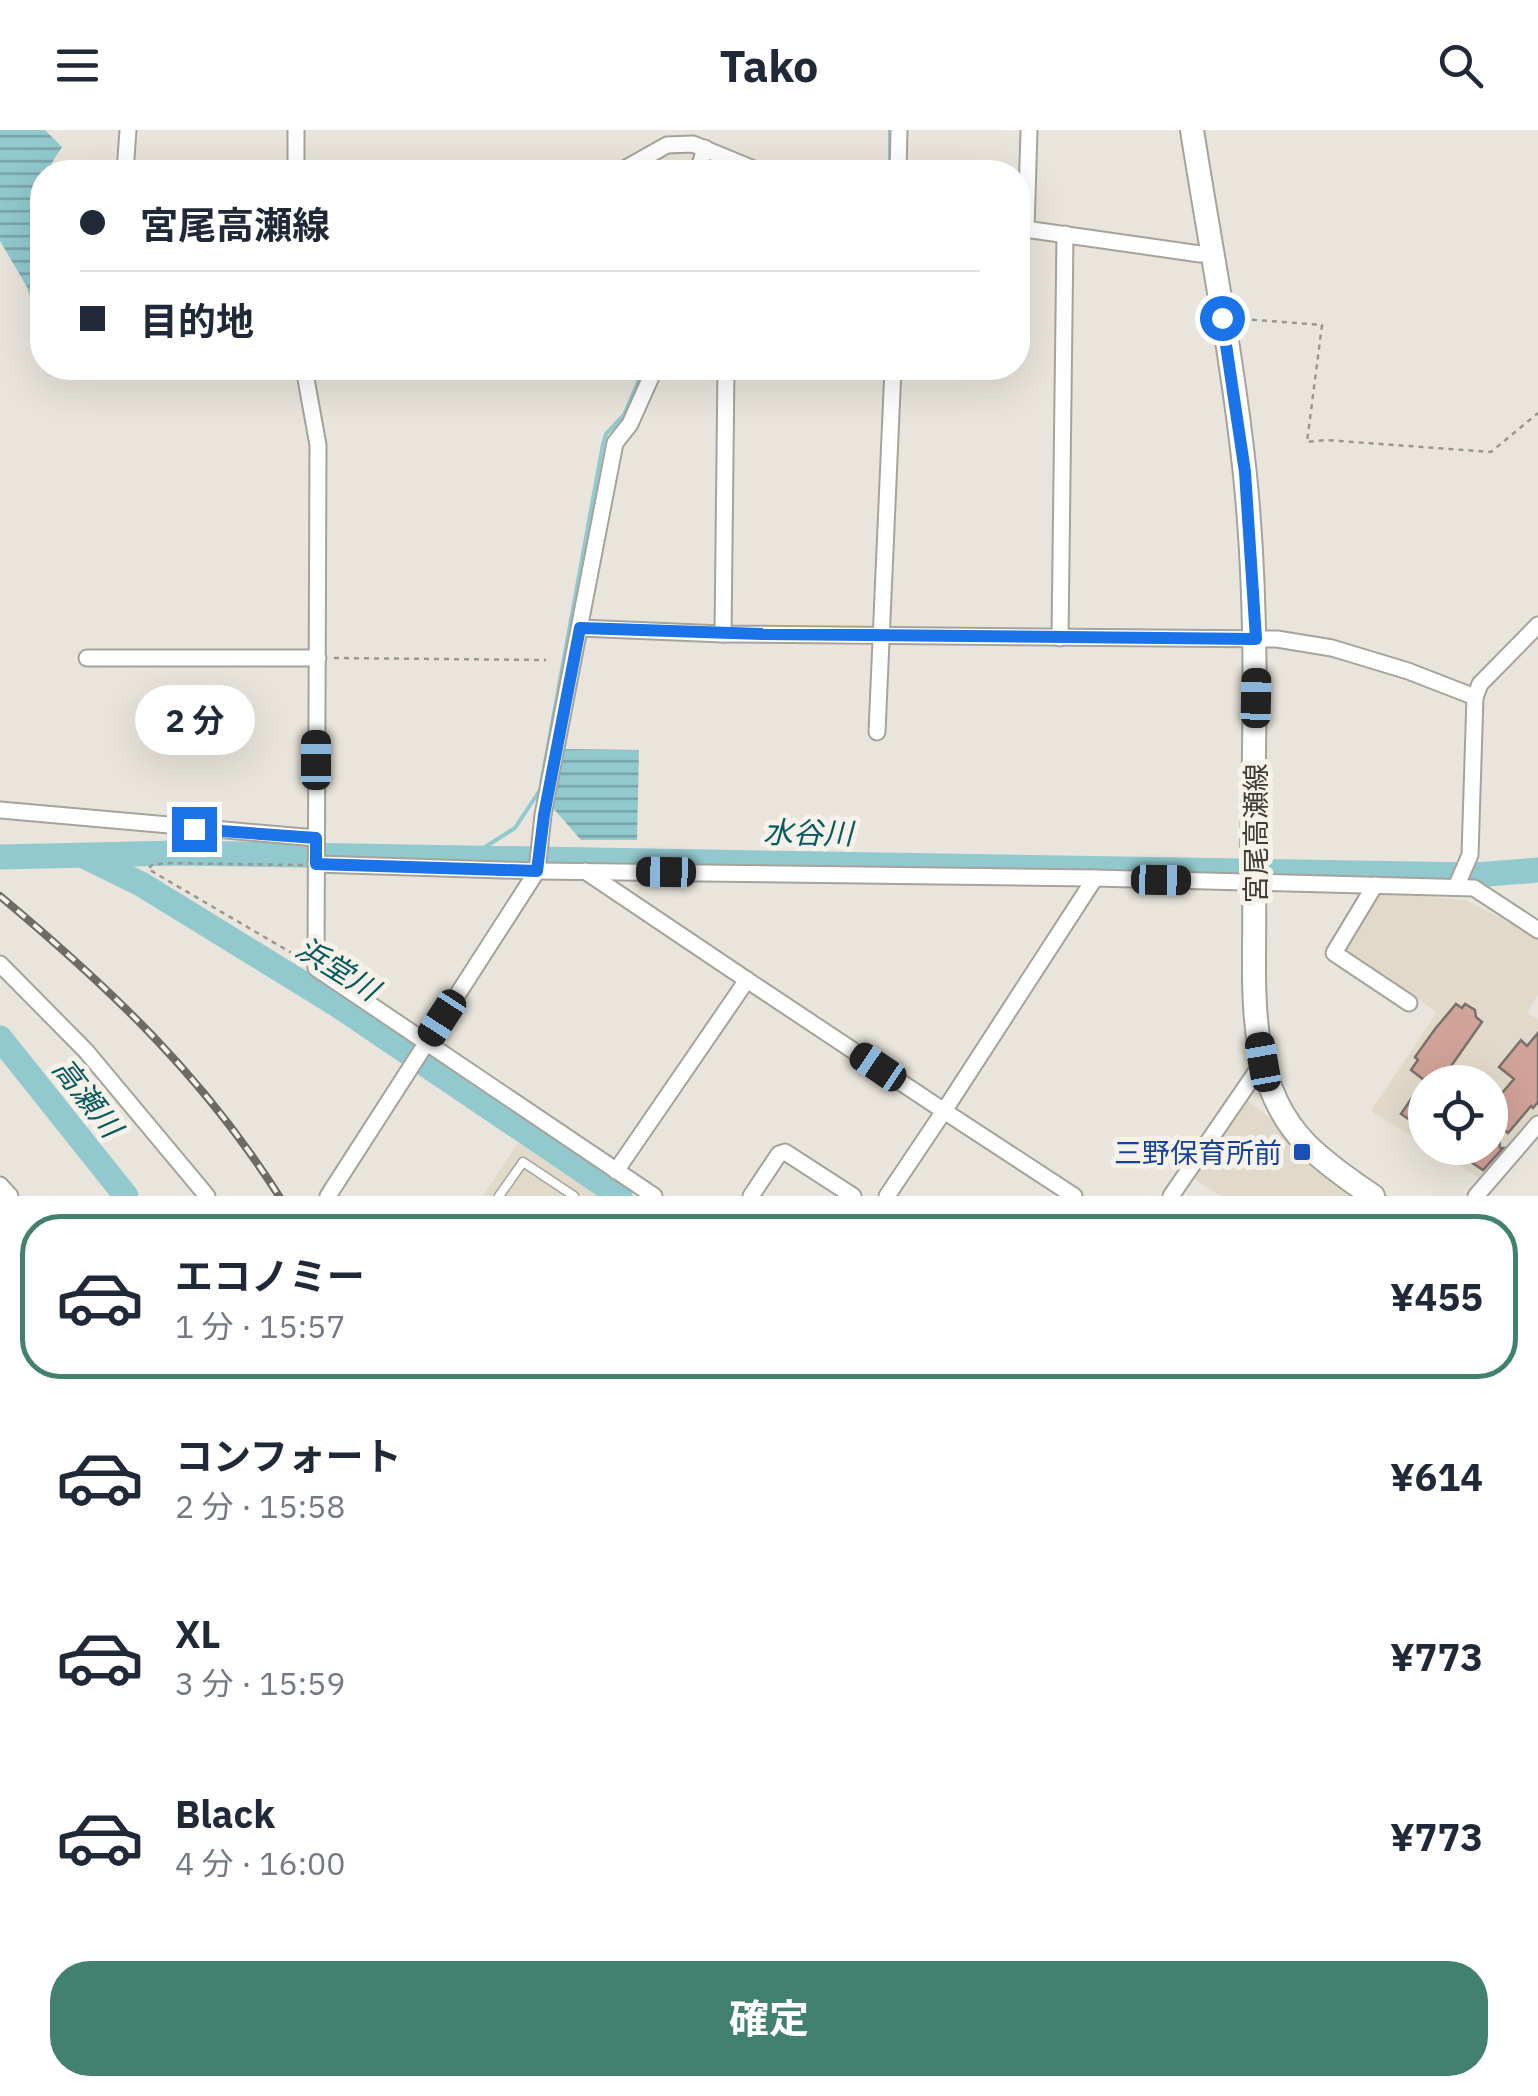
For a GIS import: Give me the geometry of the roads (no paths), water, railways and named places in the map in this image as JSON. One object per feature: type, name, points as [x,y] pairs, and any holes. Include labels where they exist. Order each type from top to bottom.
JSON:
[{"type":"main road","name":"宮尾高瀬線","points":[[1192,130],[1245,472],[1256,639],[1254,1006],[1263,1062],[1285,1117],[1304,1142],[1373,1196]]},
{"type":"street","points":[[126,160],[128,130]]},
{"type":"street","points":[[296,130],[296,160]]},
{"type":"street","points":[[898,160],[899,130]]},
{"type":"street","points":[[1027,160],[1029,130]]},
{"type":"street","points":[[635,160],[664,138],[694,144],[733,160]]},
{"type":"street","points":[[702,160],[705,148]]},
{"type":"street","points":[[1030,230],[1200,254]]},
{"type":"street","points":[[1060,638],[1065,234]]},
{"type":"street","points":[[306,380],[318,445],[316,968],[654,1196]]},
{"type":"street","points":[[328,1196],[538,862],[615,442],[630,424],[650,380]]},
{"type":"street","points":[[722,634],[726,380]]},
{"type":"street","points":[[877,732],[892,380]]},
{"type":"street","points":[[1456,887],[1470,855],[1475,697],[1480,684],[1538,625]]},
{"type":"street","points":[[580,628],[722,634],[1256,639],[1332,648],[1408,670],[1475,697]]},
{"type":"street","points":[[87,658],[318,658]]},
{"type":"street","points":[[0,810],[316,852],[538,862],[585,871],[1474,888],[1538,930]]},
{"type":"street","points":[[585,871],[1074,1196]]},
{"type":"street","points":[[887,1196],[1095,878]]},
{"type":"street","points":[[1375,885],[1334,952],[1410,1003]]},
{"type":"street","points":[[0,964],[86,1051],[207,1196]]},
{"type":"street","points":[[616,1171],[747,980]]},
{"type":"street","points":[[1171,1196],[1263,1062]]},
{"type":"street","points":[[1476,1196],[1538,1124]]},
{"type":"street","points":[[751,1196],[779,1154],[785,1152],[852,1196]]},
{"type":"street","points":[[0,1184],[10,1196]]},
{"type":"lane","points":[[499,1196],[523,1162],[574,1196]]},
{"type":"water","points":[[0,130],[45,130],[62,147],[54,160],[30,160],[30,297],[0,241]]},
{"type":"water","points":[[565,749],[639,750],[637,840],[581,840],[553,808]]},
{"type":"waterway","points":[[890,130],[890,160]]},
{"type":"waterway","points":[[471,856],[515,828],[540,790],[603,444],[606,434],[624,415],[639,380]]},
{"type":"waterway","name":"水谷川","points":[[0,857],[178,853],[1475,875],[1538,870]]},
{"type":"waterway","name":"浜堂川","points":[[86,857],[141,884],[336,1004],[620,1196]]},
{"type":"waterway","name":"高瀬川","points":[[0,1038],[126,1196]]},
{"type":"railway","points":[[0,896],[152,1035],[218,1111],[279,1196]]},
{"type":"place","name":"三野保育所前","points":[[1302,1152]]}]
